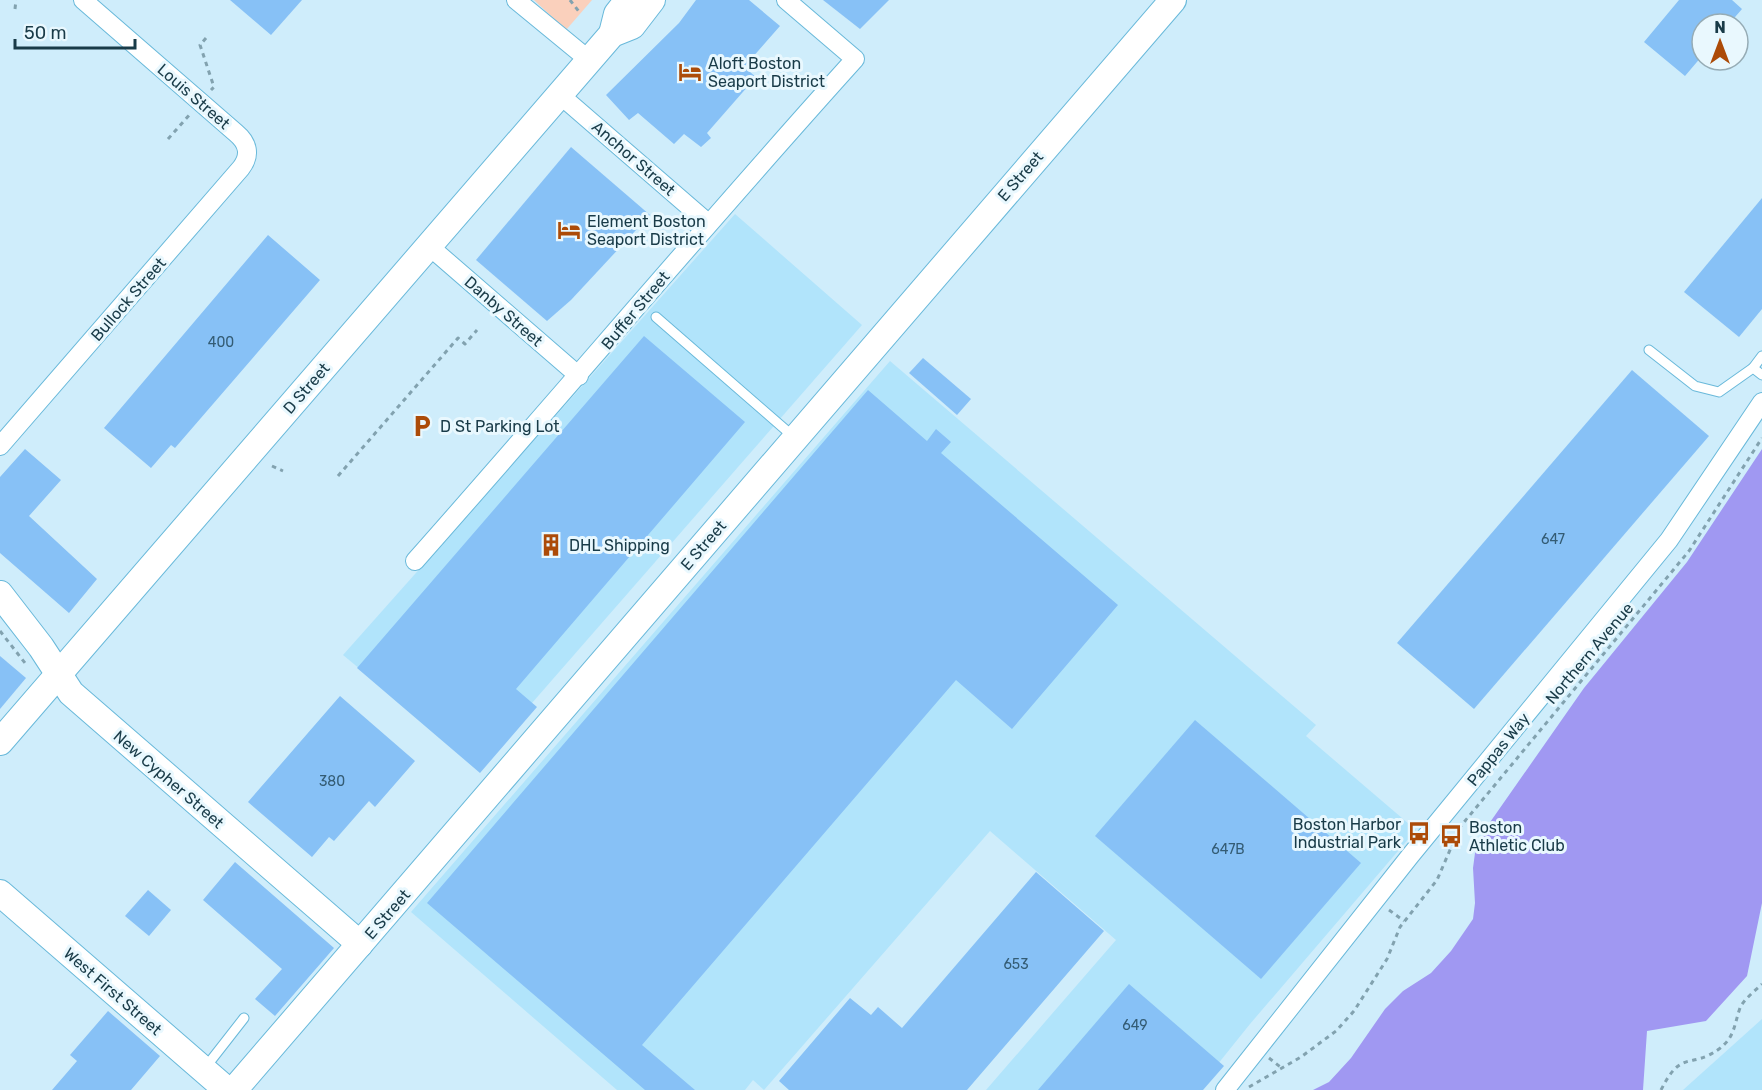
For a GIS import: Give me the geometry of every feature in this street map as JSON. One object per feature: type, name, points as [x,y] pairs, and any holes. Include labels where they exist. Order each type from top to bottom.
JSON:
[{"type":"street","name":"Louis Street","points":[[83,0],[236,133],[247,148]]},
{"type":"street","points":[[516,0],[589,60]]},
{"type":"street","name":"D Street","points":[[612,34],[617,14],[628,0]]},
{"type":"street","name":"D Street","points":[[0,742],[559,94],[612,34],[632,26],[652,0]]},
{"type":"street","name":"Buffer Street","points":[[415,561],[579,376],[708,223],[855,59],[786,0]]},
{"type":"street","name":"E Street","points":[[234,1090],[1173,0]]},
{"type":"street","name":"Anchor Street","points":[[559,94],[708,223]]},
{"type":"street","name":"Bullock Street","points":[[0,446],[241,168],[247,157],[247,148]]},
{"type":"street","name":"Danby Street","points":[[429,246],[579,376]]},
{"type":"street","name":"Pappas Way","points":[[1225,1090],[1410,856],[1669,540],[1762,402]]},
{"type":"street","name":"New Cypher Street","points":[[0,594],[71,693],[360,944]]},
{"type":"street","name":"West First Street","points":[[0,893],[227,1090]]},
{"type":"lane","points":[[656,317],[795,438]]},
{"type":"lane","points":[[1649,350],[1695,386],[1719,392],[1753,368],[1762,356]]},
{"type":"lane","points":[[1753,368],[1762,375]]},
{"type":"lane","points":[[203,1070],[244,1018]]},
{"type":"path","points":[[15,9],[16,0]]},
{"type":"path","points":[[570,0],[580,13]]},
{"type":"path","points":[[206,38],[200,45],[214,87],[208,92]]},
{"type":"path","points":[[168,140],[192,112]]},
{"type":"path","points":[[338,476],[458,338],[465,344],[477,330]]},
{"type":"path","name":"Northern Avenue","points":[[1245,1090],[1293,1064],[1336,1031],[1354,1011],[1387,960],[1404,921],[1437,880],[1457,832],[1689,551],[1762,438]]},
{"type":"path","points":[[272,466],[282,471]]},
{"type":"path","points":[[1661,1090],[1673,1068],[1680,1062],[1710,1054],[1731,1038],[1741,1007],[1762,984]]},
{"type":"shaded area","points":[[534,0],[592,0],[566,30]]},
{"type":"shaded area","points":[[735,214],[862,325],[477,766],[343,655]]},
{"type":"shaded area","points":[[890,361],[1316,725],[1306,736],[1416,830],[1250,1024],[1197,1090],[986,1090],[1116,940],[990,831],[764,1090],[753,1080],[745,1090],[617,1090],[411,912]]},
{"type":"shaded area","points":[[1762,449],[1762,903],[1747,976],[1706,1021],[1647,1031],[1643,1090],[1313,1090],[1329,1082],[1351,1058],[1385,1009],[1403,991],[1431,973],[1451,951],[1473,919],[1475,853],[1486,828],[1584,688],[1687,562]]},
{"type":"shaded area","points":[[1762,1019],[1762,1090],[1683,1090]]},
{"type":"building","points":[[230,0],[302,0],[271,35]]},
{"type":"building","name":"Aloft Boston Seaport District","points":[[696,0],[749,0],[780,26],[744,67],[756,77],[707,133],[711,138],[701,147],[684,134],[674,144],[638,113],[629,120],[606,95],[679,23]]},
{"type":"building","points":[[823,0],[889,0],[860,29]]},
{"type":"building","points":[[1679,0],[1732,0],[1742,9],[1739,12],[1690,12],[1690,70],[1685,76],[1644,42]]},
{"type":"building","name":"Element Boston Seaport District","points":[[571,147],[650,215],[571,300],[547,321],[476,260]]},
{"type":"building","points":[[1762,198],[1762,309],[1739,337],[1684,292]]},
{"type":"building","points":[[268,235],[320,280],[175,448],[171,445],[151,468],[104,428]]},
{"type":"building","name":"DHL Shipping","points":[[644,336],[745,422],[516,689],[537,707],[480,773],[357,668]]},
{"type":"building","points":[[923,358],[971,399],[957,415],[909,373]]},
{"type":"building","points":[[1632,370],[1709,436],[1474,709],[1397,643]]},
{"type":"building","points":[[868,390],[927,441],[936,429],[951,442],[941,453],[1118,605],[1012,729],[956,680],[642,1045],[695,1090],[645,1090],[427,903]]},
{"type":"building","points":[[25,449],[61,480],[29,516],[97,579],[69,613],[0,553],[0,477]]},
{"type":"building","points":[[0,656],[26,678],[0,709]]},
{"type":"building","points":[[340,696],[415,761],[375,807],[369,801],[334,841],[329,837],[312,857],[248,802]]},
{"type":"building","points":[[1195,720],[1361,863],[1261,979],[1095,836]]},
{"type":"building","points":[[235,862],[334,948],[275,1016],[255,999],[282,969],[203,900]]},
{"type":"building","points":[[1036,872],[1104,931],[967,1090],[789,1090],[779,1081],[850,998],[871,1015],[878,1007],[902,1028]]},
{"type":"building","points":[[148,890],[171,910],[149,936],[125,916]]},
{"type":"building","points":[[1129,984],[1224,1066],[1203,1090],[1038,1090]]},
{"type":"building","points":[[108,1011],[160,1056],[131,1090],[52,1090],[77,1061],[70,1055]]},
{"type":"place","name":"Aloft Boston Seaport District","points":[[690,72]]},
{"type":"place","name":"Element Boston Seaport District","points":[[569,230]]},
{"type":"place","name":"D St Parking Lot","points":[[422,426]]},
{"type":"place","name":"DHL Shipping","points":[[551,545]]},
{"type":"place","name":"Boston Harbor Industrial Park","points":[[1419,833]]},
{"type":"place","name":"Boston Athletic Club","points":[[1451,836]]}]
